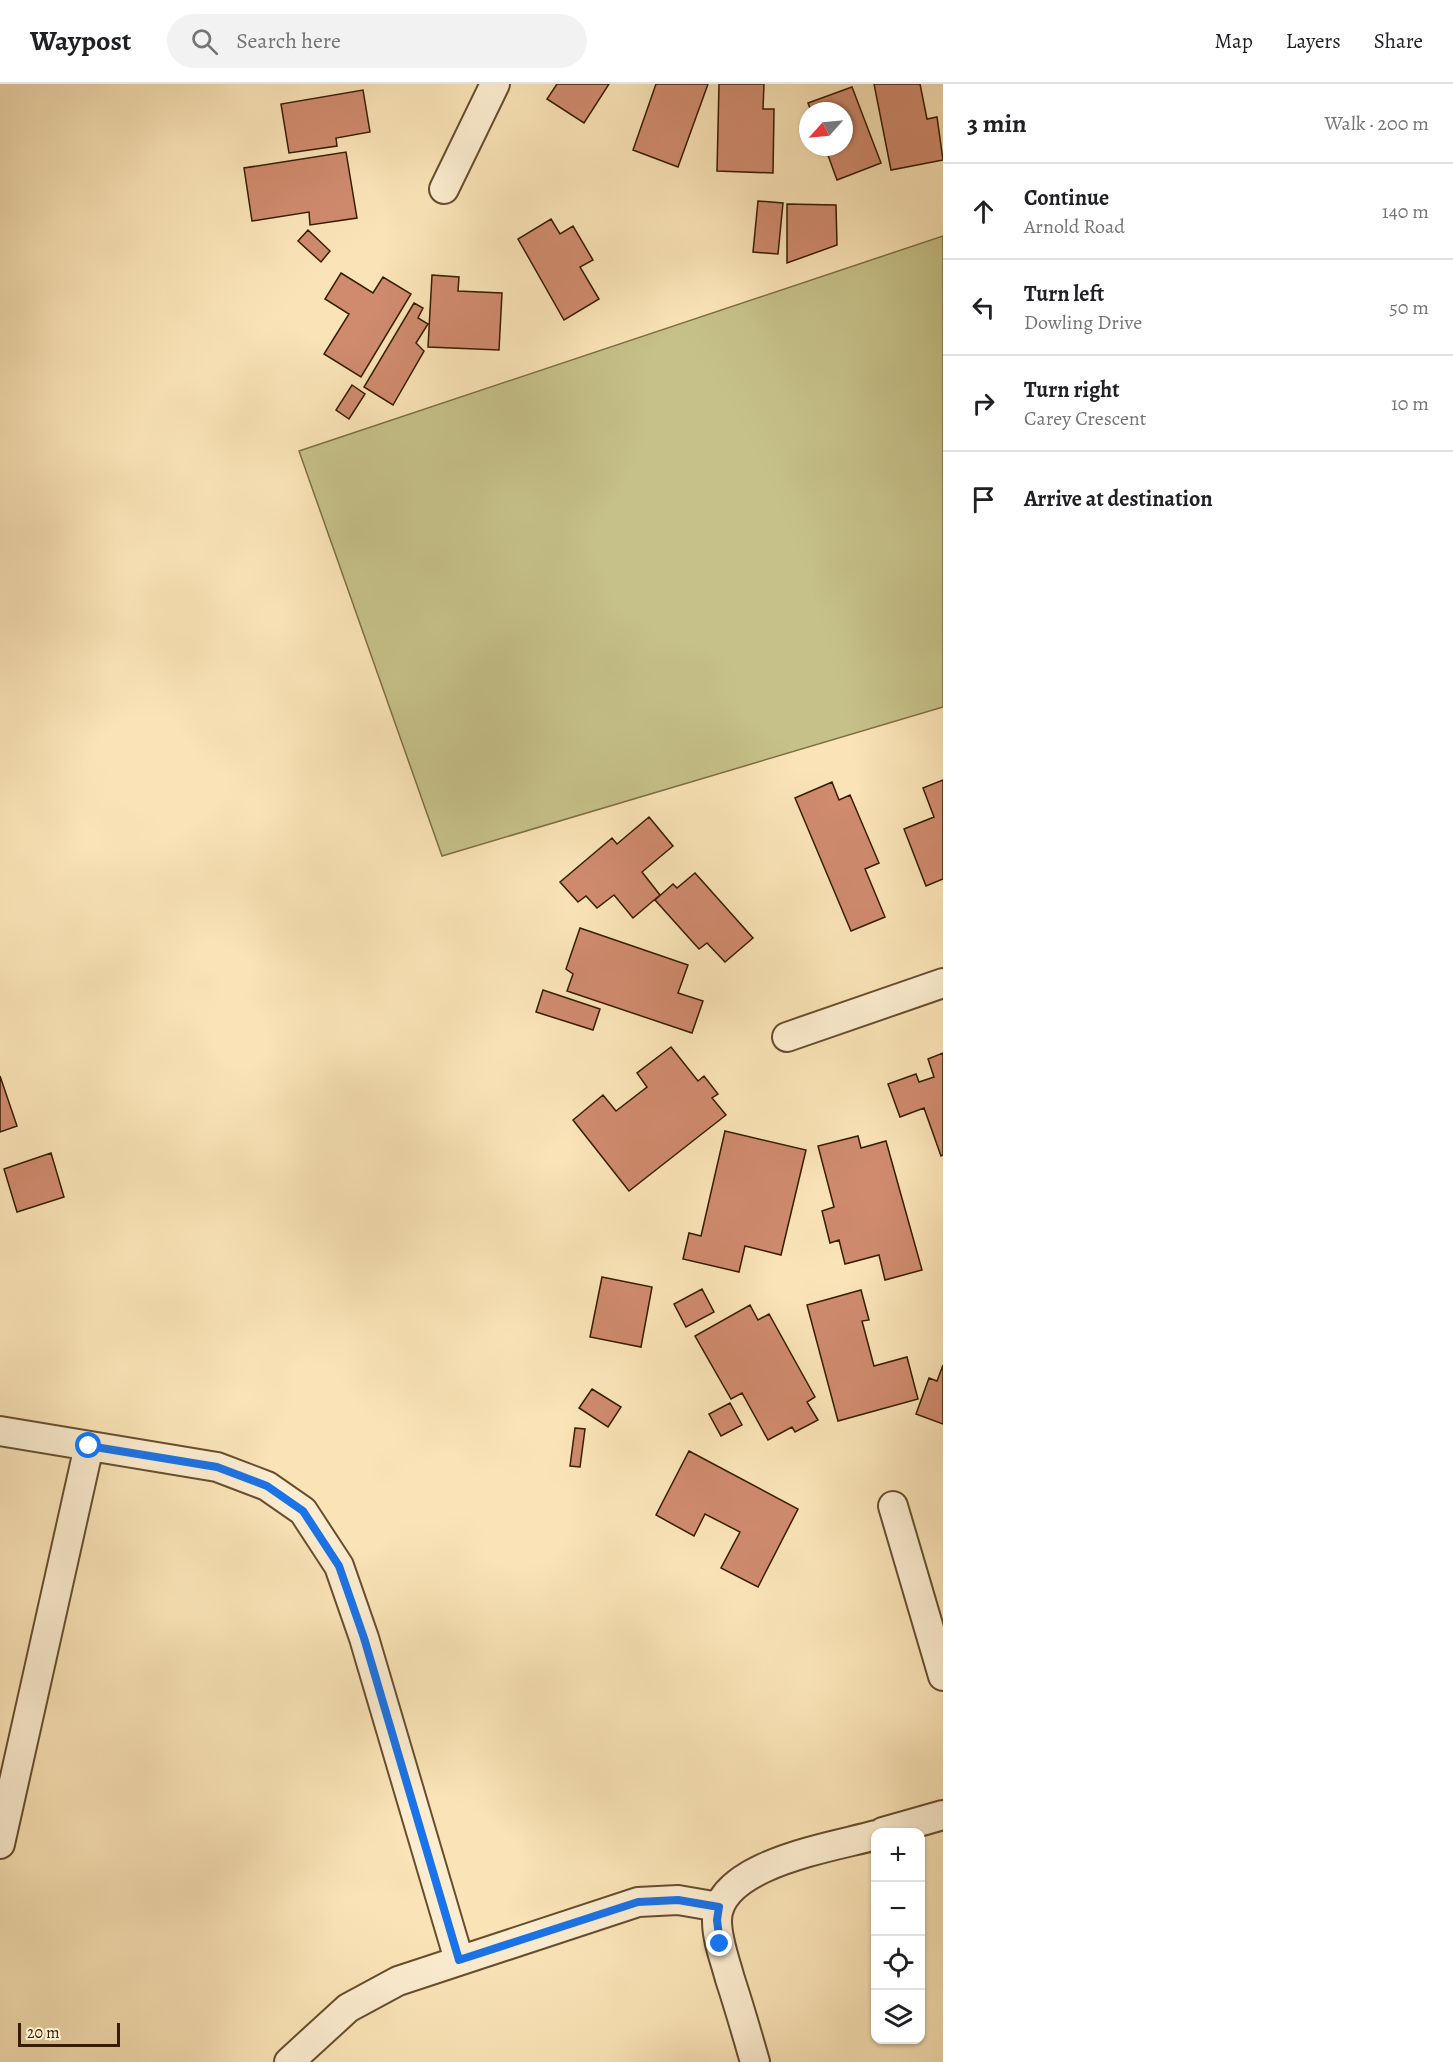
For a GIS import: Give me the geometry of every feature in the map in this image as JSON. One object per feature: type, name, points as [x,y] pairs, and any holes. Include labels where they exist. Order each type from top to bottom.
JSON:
[{"type":"street","points":[[444,189],[495,84]]},
{"type":"street","points":[[787,1037],[943,983]]},
{"type":"street","points":[[0,1431],[217,1467],[267,1486],[303,1511],[339,1566],[357,1617],[459,1960]]},
{"type":"street","points":[[0,1844],[89,1446]]},
{"type":"street","points":[[892,1506],[943,1676]]},
{"type":"street","points":[[900,1828],[943,1815]]},
{"type":"street","points":[[755,2062],[720,1944],[717,1920],[719,1907],[727,1891],[741,1879],[772,1864],[871,1836]]},
{"type":"street","points":[[289,2062],[348,2008],[399,1982],[459,1960],[638,1902],[678,1900],[719,1907]]},
{"type":"shaded area","points":[[943,236],[943,707],[442,856],[299,451]]},
{"type":"building","points":[[557,84],[609,84],[584,123],[547,99]]},
{"type":"building","points":[[656,84],[708,84],[678,167],[633,150]]},
{"type":"building","points":[[719,84],[764,84],[763,109],[774,109],[773,173],[717,171]]},
{"type":"building","points":[[874,84],[920,84],[927,119],[937,117],[943,160],[891,170]]},
{"type":"building","points":[[852,87],[881,163],[837,180],[828,156],[853,156],[853,102],[811,102]]},
{"type":"building","points":[[363,90],[370,132],[336,138],[337,146],[289,153],[281,104]]},
{"type":"building","points":[[346,152],[357,218],[310,225],[309,212],[252,221],[244,168]]},
{"type":"building","points":[[758,201],[783,203],[778,254],[753,252]]},
{"type":"building","points":[[787,204],[836,205],[837,245],[787,263]]},
{"type":"building","points":[[551,219],[560,234],[573,226],[593,260],[580,267],[599,299],[564,320],[518,239]]},
{"type":"building","points":[[308,230],[330,251],[321,262],[298,241]]},
{"type":"building","points":[[341,273],[373,293],[383,277],[411,294],[361,377],[324,354],[349,314],[325,299]]},
{"type":"building","points":[[432,275],[459,277],[458,291],[502,293],[499,350],[428,347]]},
{"type":"building","points":[[414,303],[423,308],[418,318],[428,324],[416,343],[424,351],[393,405],[364,387]]},
{"type":"building","points":[[352,385],[365,394],[349,419],[336,410]]},
{"type":"building","points":[[943,780],[943,879],[926,886],[904,829],[934,817],[923,788]]},
{"type":"building","points":[[832,782],[839,800],[850,795],[879,863],[865,869],[885,917],[851,931],[795,798]]},
{"type":"building","points":[[649,817],[673,846],[642,872],[660,895],[633,918],[614,895],[597,908],[586,896],[578,902],[560,882],[612,838],[617,844]]},
{"type":"building","points":[[695,873],[753,938],[725,962],[707,943],[699,949],[655,900],[673,884],[677,888]]},
{"type":"building","points":[[580,928],[688,965],[678,993],[703,1001],[692,1033],[567,991],[573,974],[566,969]]},
{"type":"building","points":[[543,990],[600,1009],[593,1030],[536,1012]]},
{"type":"building","points":[[671,1047],[698,1081],[704,1076],[718,1094],[712,1098],[726,1115],[629,1191],[573,1120],[603,1095],[616,1111],[647,1087],[637,1073]]},
{"type":"building","points":[[943,1053],[943,1155],[941,1156],[924,1108],[900,1117],[888,1084],[916,1074],[919,1082],[934,1077],[928,1059]]},
{"type":"building","points":[[0,1076],[17,1126],[0,1132]]},
{"type":"building","points":[[725,1131],[806,1150],[781,1255],[745,1246],[739,1272],[683,1259],[689,1233],[701,1236]]},
{"type":"building","points":[[858,1136],[861,1148],[886,1141],[922,1270],[885,1280],[879,1255],[845,1264],[839,1240],[830,1243],[822,1211],[834,1207],[818,1146]]},
{"type":"building","points":[[51,1153],[64,1197],[17,1212],[4,1169]]},
{"type":"building","points":[[602,1277],[652,1287],[641,1347],[590,1337]]},
{"type":"building","points":[[702,1289],[714,1312],[686,1327],[674,1304]]},
{"type":"building","points":[[861,1290],[869,1320],[862,1321],[874,1366],[907,1357],[918,1399],[838,1421],[807,1305]]},
{"type":"building","points":[[750,1305],[758,1320],[769,1314],[815,1397],[807,1402],[818,1420],[795,1432],[792,1427],[768,1440],[742,1393],[731,1399],[695,1336]]},
{"type":"building","points":[[943,1365],[943,1424],[916,1414],[929,1378],[937,1381]]},
{"type":"building","points":[[592,1389],[621,1407],[608,1427],[579,1408]]},
{"type":"building","points":[[730,1403],[742,1425],[721,1436],[709,1414]]},
{"type":"building","points":[[575,1428],[585,1429],[580,1467],[570,1466]]},
{"type":"building","points":[[689,1451],[798,1509],[758,1587],[721,1568],[740,1532],[705,1514],[694,1536],[656,1515]]},
{"type":"route","points":[[89,1446],[217,1467],[267,1486],[303,1511],[339,1566],[364,1638],[459,1960],[638,1902],[678,1900],[719,1907],[717,1920],[720,1944]]}]
